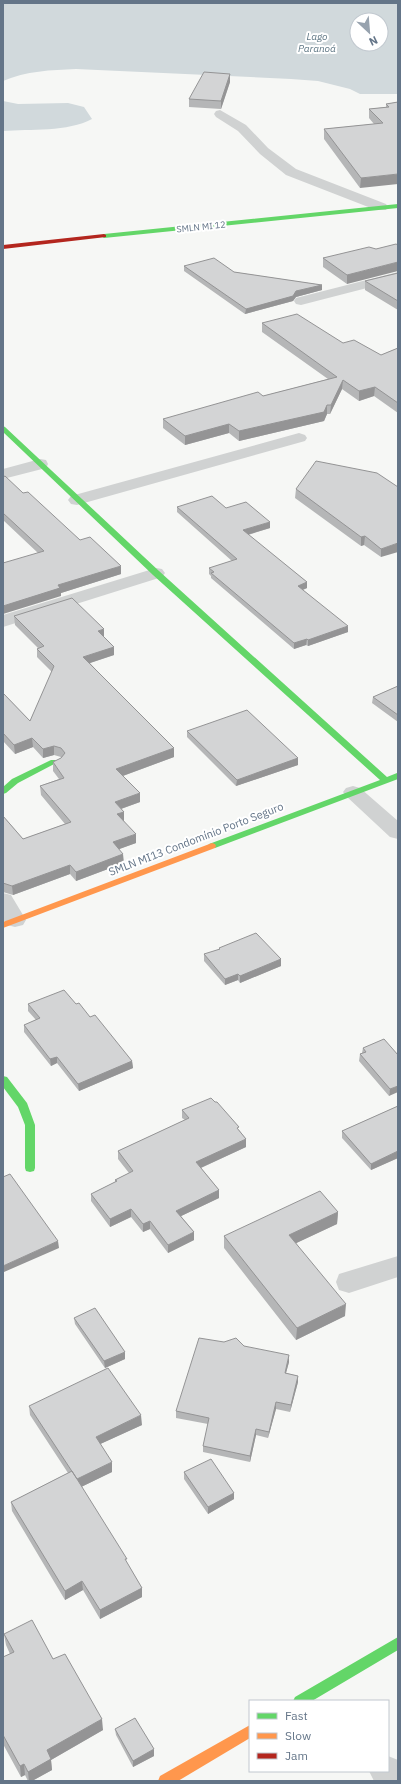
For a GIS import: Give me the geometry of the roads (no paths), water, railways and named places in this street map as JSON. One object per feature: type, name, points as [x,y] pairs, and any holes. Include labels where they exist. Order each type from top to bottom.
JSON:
[{"type":"street","points":[[220,114],[242,128],[264,151],[290,172],[381,207]]},
{"type":"street","name":"SMLN MI 12","points":[[3,247],[398,206]]},
{"type":"street","points":[[301,301],[398,276]]},
{"type":"street","points":[[3,428],[77,500],[156,573],[385,780]]},
{"type":"street","points":[[77,500],[299,438]]},
{"type":"street","points":[[3,474],[40,464]]},
{"type":"street","points":[[3,621],[156,573]]},
{"type":"street","points":[[3,791],[15,781],[54,762]]},
{"type":"street","name":"SMLN MI13 Condomínio Porto Seguro","points":[[9,922],[398,775]]},
{"type":"street","points":[[353,792],[398,832]]},
{"type":"street","points":[[3,900],[9,922]]},
{"type":"street","points":[[3,1080],[23,1106],[30,1125],[30,1168]]},
{"type":"street","points":[[349,1282],[398,1266]]},
{"type":"street","points":[[313,1698],[398,1643]]},
{"type":"street","points":[[165,1781],[249,1731]]},
{"type":"street","points":[[387,1772],[394,1781]]},
{"type":"water","name":"Lago Paranoá","points":[[3,3],[398,3],[398,94],[360,94],[350,89],[318,81],[76,69],[30,73],[3,81]]},
{"type":"water","points":[[3,101],[18,104],[68,103],[84,107],[92,119],[72,126],[60,128],[3,131]]}]
